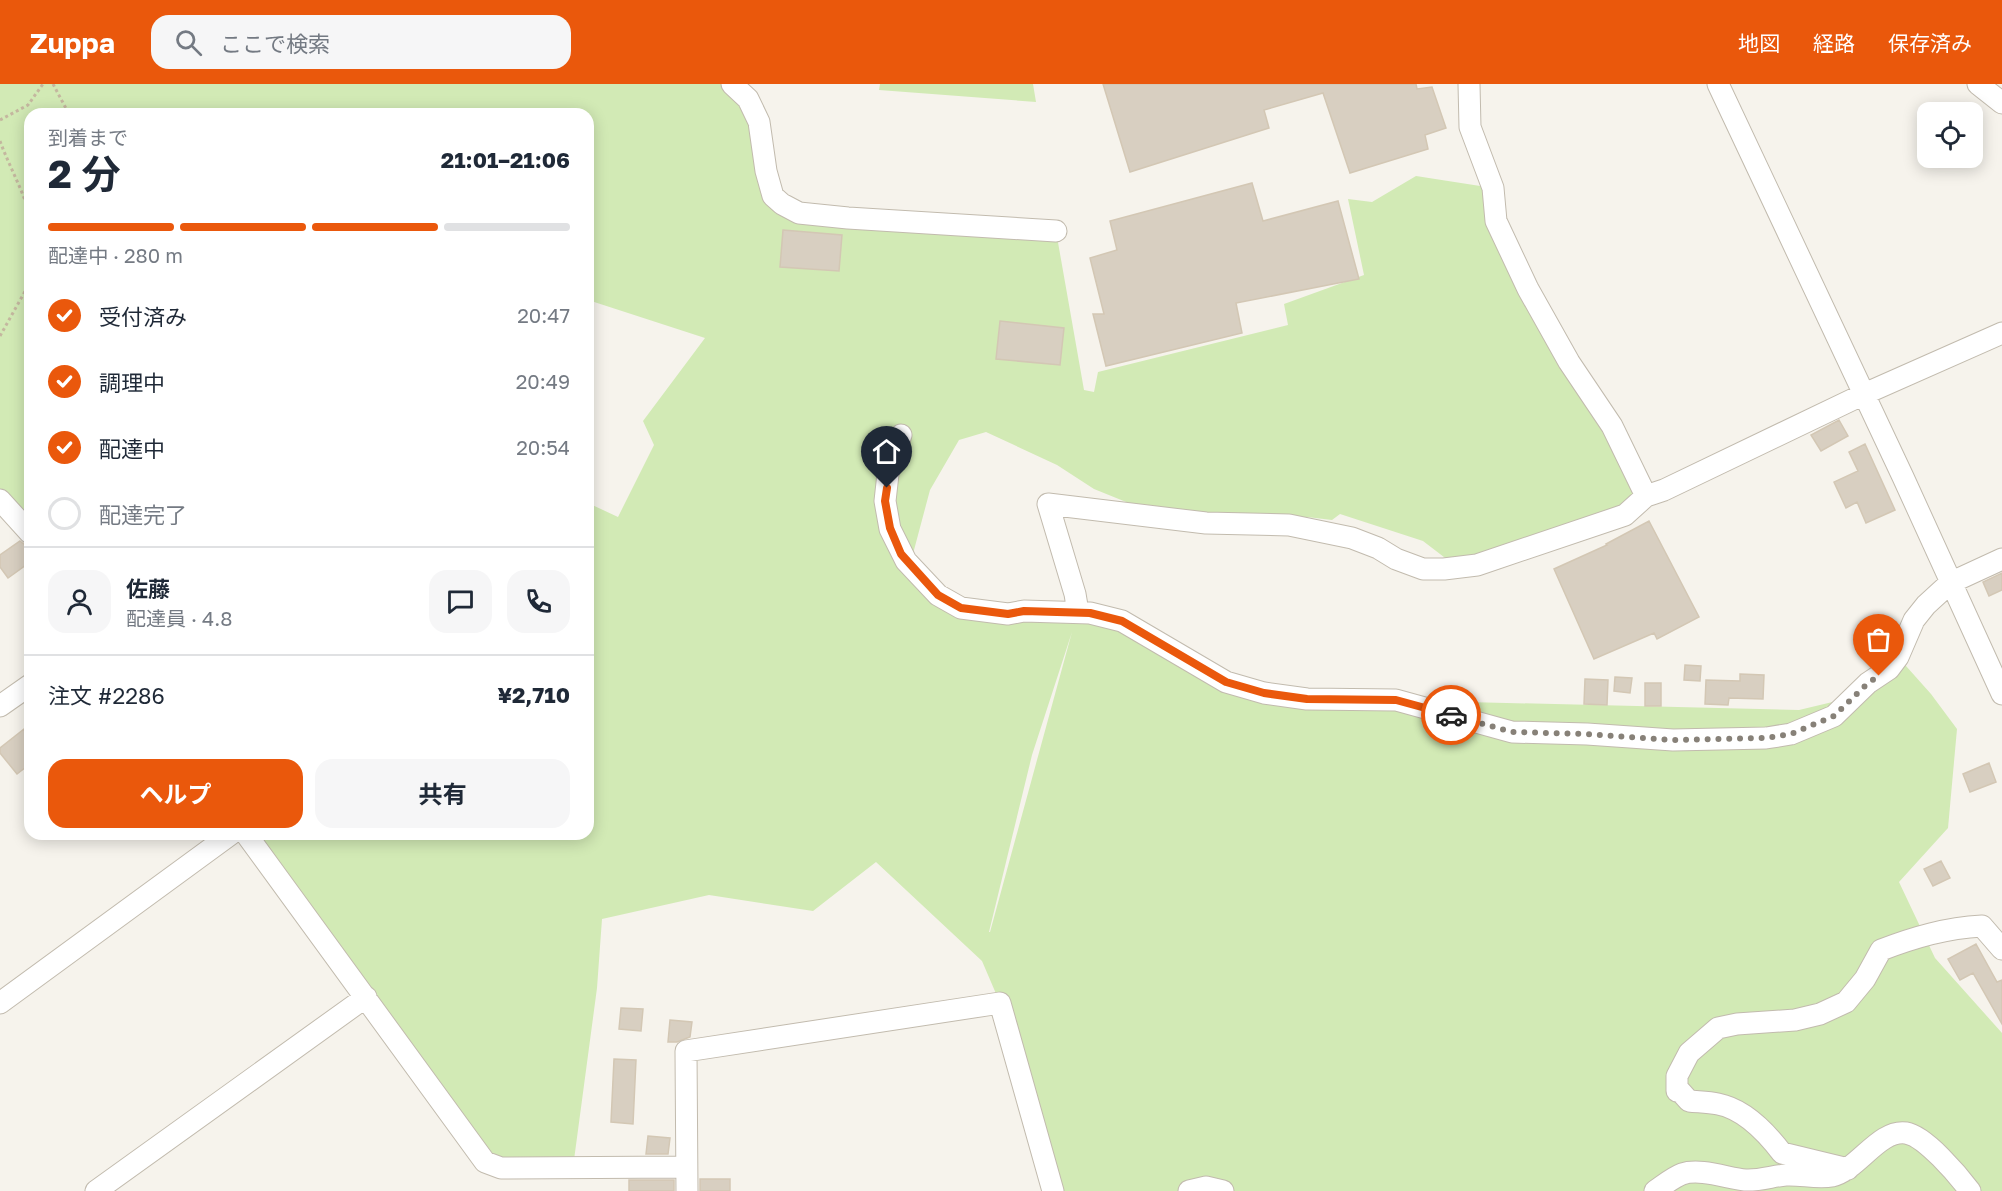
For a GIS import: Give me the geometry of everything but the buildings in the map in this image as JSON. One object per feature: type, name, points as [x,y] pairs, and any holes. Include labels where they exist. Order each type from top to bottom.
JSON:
[{"type":"street","points":[[732,84],[748,99],[759,122],[772,196],[799,213],[1056,231]]},
{"type":"street","points":[[1468,84],[1470,127],[1494,189],[1496,221],[1528,289],[1569,362],[1612,426],[1646,496]]},
{"type":"street","points":[[1718,84],[1903,477],[2002,694]]},
{"type":"street","points":[[1978,84],[2002,103]]},
{"type":"street","points":[[1078,612],[1075,594],[1048,504],[1206,523],[1289,525],[1352,538],[1423,569],[1444,569],[1477,564],[1625,515],[1646,496],[1664,490],[1863,395],[2002,333]]},
{"type":"street","points":[[901,435],[888,474],[885,501],[890,528],[901,554],[938,595],[961,608],[1008,614],[1024,611],[1090,613],[1122,621],[1226,682],[1264,693],[1307,699],[1396,700],[1512,732],[1673,740],[1766,738],[1791,734],[1834,716],[1868,683],[1889,669],[1898,657],[1914,620],[1926,605],[1950,583],[2002,559]]},
{"type":"street","points":[[2,503],[24,527]]},
{"type":"street","points":[[0,706],[24,689]]},
{"type":"street","points":[[0,1004],[223,840]]},
{"type":"street","points":[[250,840],[485,1162],[501,1168],[686,1167]]},
{"type":"street","points":[[1848,1169],[1782,1153],[1770,1138],[1741,1113],[1719,1104],[1689,1101],[1680,1091],[1677,1091],[1677,1077],[1689,1053],[1718,1028],[1737,1024],[1795,1020],[1820,1014],[1846,1002],[1865,979],[1881,950],[1913,938],[1954,928],[1982,926],[2002,949]]},
{"type":"street","points":[[96,1191],[366,997]]},
{"type":"street","points":[[687,1191],[686,1051],[1000,1003],[1053,1191]]},
{"type":"street","points":[[1655,1191],[1684,1173],[1719,1174],[1747,1180],[1788,1175],[1833,1176],[1848,1169],[1879,1142],[1905,1133],[1922,1140],[1970,1191]]},
{"type":"street","points":[[1189,1191],[1206,1187],[1223,1191]]},
{"type":"path","points":[[0,120],[28,105],[43,84]]},
{"type":"path","points":[[53,84],[66,108]]},
{"type":"path","points":[[0,141],[24,195]]},
{"type":"path","points":[[0,336],[24,293]]},
{"type":"green space","points":[[0,84],[730,84],[759,122],[782,204],[1056,231],[1084,390],[1094,392],[1098,372],[1288,325],[1284,304],[1364,275],[1348,199],[1372,202],[1416,176],[1493,188],[1519,269],[1646,496],[1457,567],[1423,541],[1340,514],[1332,520],[1307,517],[1228,517],[1141,508],[1094,489],[1057,465],[986,432],[959,440],[930,490],[910,565],[945,599],[1078,612],[1226,682],[1427,701],[1799,710],[1866,694],[1898,657],[1931,694],[1957,729],[1948,828],[1899,882],[1935,958],[2002,1033],[2002,1191],[1053,1191],[1000,1003],[982,961],[876,862],[813,911],[709,895],[602,919],[597,988],[574,1160],[485,1162],[250,840],[594,840],[594,506],[618,517],[654,445],[643,421],[705,338],[594,302],[594,108],[24,108],[24,522],[0,499]],"holes":[[[1072,632],[990,932],[1032,755]]]},
{"type":"green space","points":[[880,84],[1033,84],[1036,102],[879,90]]},
{"type":"way so far","points":[[1451,715],[1512,732],[1673,740],[1766,738],[1791,734],[1834,716],[1868,683],[1879,676]]},
{"type":"route","points":[[887,488],[885,501],[890,528],[901,554],[938,595],[961,608],[1008,614],[1024,611],[1090,613],[1122,621],[1214,676],[1226,682],[1264,693],[1307,699],[1396,700],[1451,715]]}]
